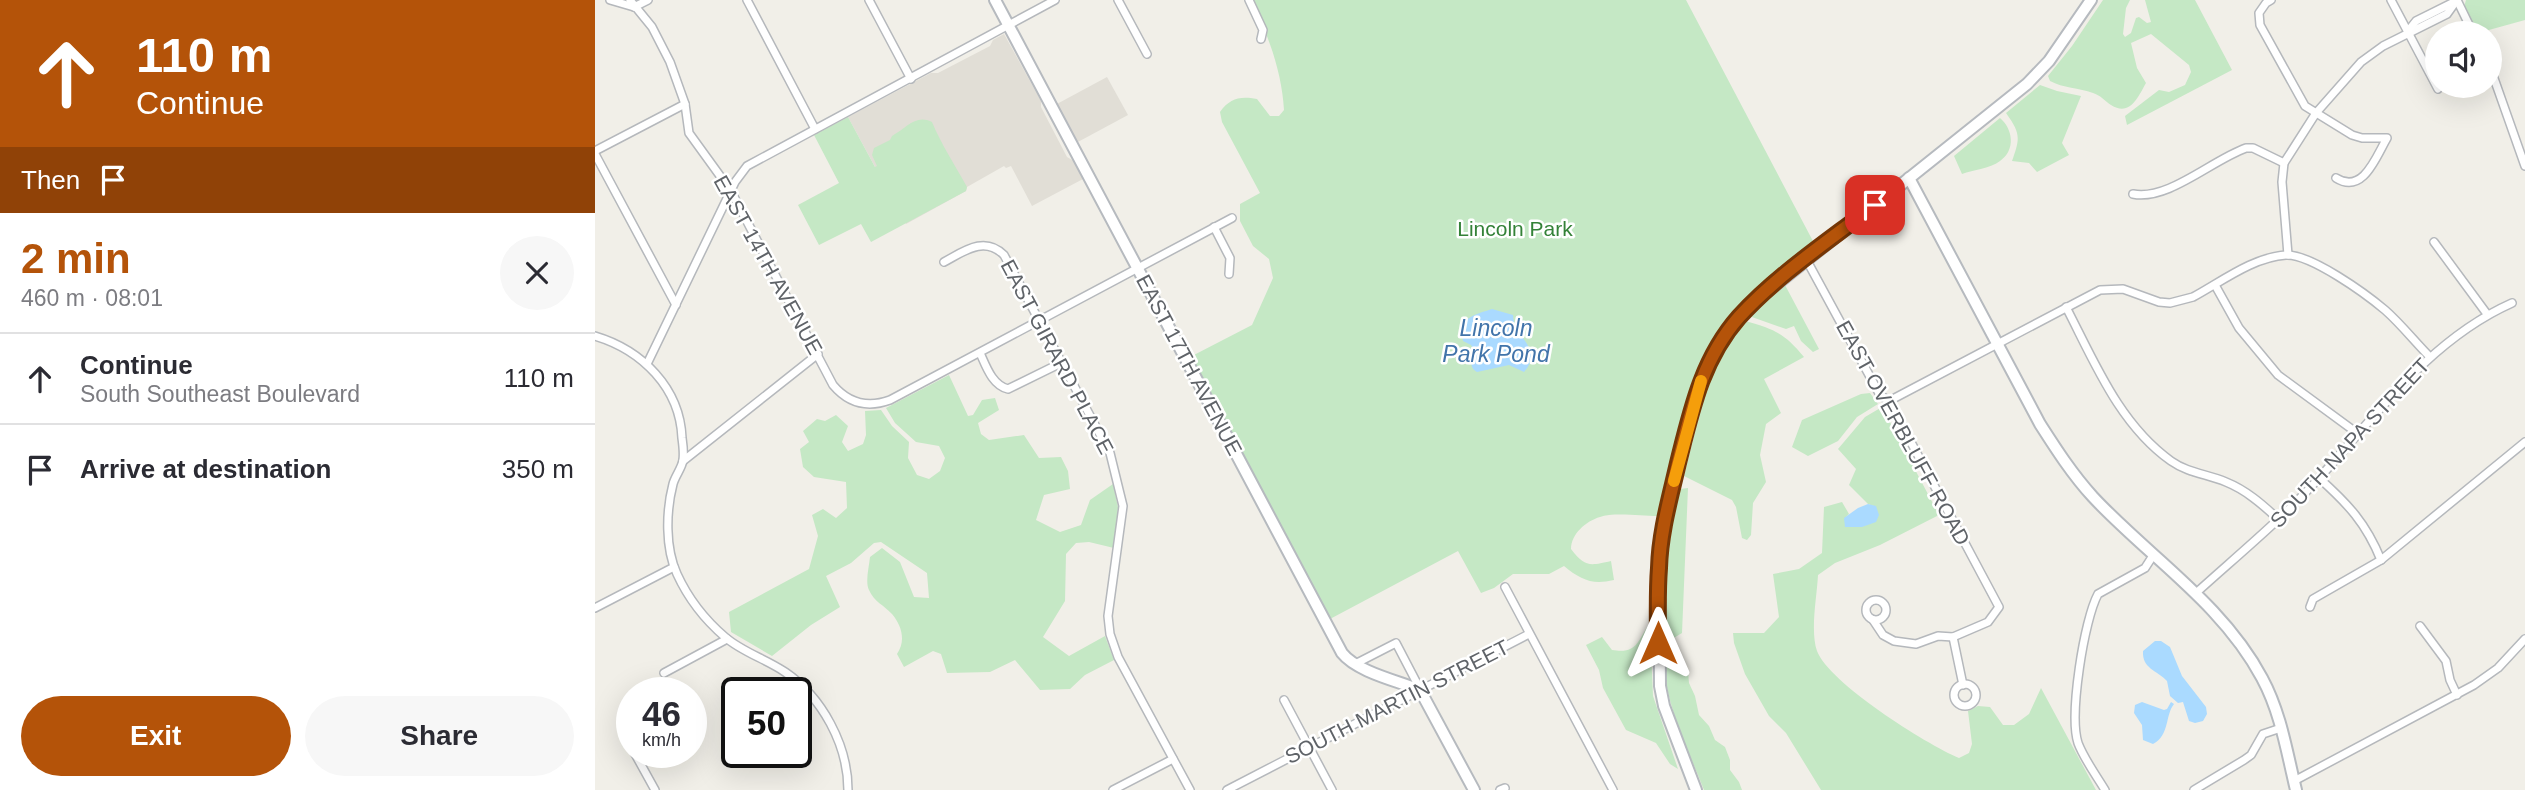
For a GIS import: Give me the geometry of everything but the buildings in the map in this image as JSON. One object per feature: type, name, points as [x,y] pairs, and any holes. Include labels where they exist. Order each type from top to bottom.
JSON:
[{"type":"street","points":[[610,0],[632,4],[648,0]]},
{"type":"street","points":[[747,0],[815,129]]},
{"type":"street","points":[[869,0],[911,79]]},
{"type":"street","name":"EAST 17TH AVENUE","points":[[995,0],[1342,653],[1355,664],[1420,690]]},
{"type":"street","points":[[647,364],[738,176],[747,166],[1055,0]]},
{"type":"street","points":[[1118,0],[1147,54]]},
{"type":"street","points":[[1249,0],[1263,30],[1261,39]]},
{"type":"street","points":[[1696,790],[1664,706],[1660,686],[1658,569],[1664,518],[1692,411],[1703,374],[1712,356],[1740,317],[1806,259],[2027,84],[2049,61],[2091,0]]},
{"type":"street","points":[[2271,0],[2259,13],[2260,24],[2300,99],[2316,113],[2352,135],[2362,138],[2387,138],[2365,176],[2349,183],[2336,178]]},
{"type":"street","points":[[2391,0],[2425,64]]},
{"type":"street","points":[[2288,255],[2282,182],[2284,163],[2316,113],[2361,62],[2408,32],[2447,14],[2457,0],[2467,21]]},
{"type":"street","name":"EAST 14TH AVENUE","points":[[632,4],[655,33],[670,62],[685,104],[688,132],[731,191],[833,385],[841,394],[853,402],[866,405],[890,400],[980,353]]},
{"type":"street","points":[[2501,98],[2525,166]]},
{"type":"street","points":[[676,305],[595,153],[685,104]]},
{"type":"street","points":[[2133,194],[2142,196],[2158,193],[2246,148],[2252,148],[2284,163]]},
{"type":"street","points":[[1909,178],[2040,424],[2064,462],[2093,497],[2152,557],[2196,593],[2241,644],[2263,679],[2276,730],[2295,786],[2457,695],[2498,668],[2525,639]]},
{"type":"street","points":[[1063,362],[1013,388],[1003,388],[994,381],[980,353],[1232,218]]},
{"type":"street","points":[[1214,228],[1230,258],[1229,274]]},
{"type":"street","points":[[2434,242],[2487,314]]},
{"type":"street","name":"EAST GIRARD PLACE","points":[[944,262],[980,245],[1000,250],[1106,443],[1122,497],[1123,517],[1108,616],[1114,649],[1190,790]]},
{"type":"street","points":[[1889,401],[2100,290],[2123,289],[2145,298],[2170,303],[2193,298],[2256,263],[2288,255],[2309,261],[2331,272],[2386,311],[2430,358]]},
{"type":"street","name":"EAST OVERBLUFF ROAD","points":[[1806,259],[1880,395],[1889,401],[2000,607],[1988,622],[1953,637]]},
{"type":"street","points":[[2215,285],[2239,328],[2278,375],[2357,433]]},
{"type":"street","name":"SOUTH NAPA STREET","points":[[2196,593],[2258,540],[2430,358],[2487,314],[2512,303]]},
{"type":"street","points":[[2066,307],[2127,418],[2169,460],[2189,471],[2239,487],[2278,519]]},
{"type":"street","points":[[595,336],[619,345],[647,364],[667,387],[679,412],[683,461]]},
{"type":"street","points":[[818,354],[683,461],[673,483],[669,541],[674,567],[686,593],[702,614],[727,639],[784,671],[817,702],[838,743],[846,768],[848,790]]},
{"type":"street","points":[[2310,607],[2313,599],[2381,559],[2525,442]]},
{"type":"street","points":[[2319,478],[2355,511],[2381,559]]},
{"type":"street","points":[[2105,790],[2080,747],[2076,734],[2080,664],[2098,594],[2130,578],[2141,569],[2145,560],[2152,557]]},
{"type":"street","points":[[595,608],[674,567]]},
{"type":"street","points":[[1505,587],[1613,790]]},
{"type":"street","points":[[1874,620],[1883,635],[1894,641],[1916,644],[1938,636],[1953,637],[1963,685]]},
{"type":"street","points":[[2420,626],[2446,662],[2449,680],[2457,695]]},
{"type":"street","name":"SOUTH MARTIN STREET","points":[[1227,790],[1529,634]]},
{"type":"street","points":[[664,673],[727,639]]},
{"type":"street","points":[[1355,664],[1395,643],[1474,790]]},
{"type":"street","points":[[1284,700],[1332,790]]},
{"type":"street","points":[[2194,790],[2245,760],[2263,734],[2276,730]]},
{"type":"street","points":[[1113,790],[1173,759]]},
{"type":"street","points":[[642,768],[655,790]]},
{"type":"shaded area","points":[[1004,34],[1041,101],[1041,107],[1067,157],[1074,161],[1083,179],[1032,206],[1011,166],[1004,166],[967,187],[966,191],[906,224],[848,117],[931,73],[938,73],[990,46],[993,40]]},
{"type":"shaded area","points":[[1107,77],[1128,115],[1076,143],[1055,105]]},
{"type":"green space","name":"Lincoln Park","points":[[1251,0],[1686,0],[1815,245],[1773,277],[1734,314],[1704,359],[1685,410],[1657,516],[1606,516],[1595,519],[1576,533],[1571,549],[1588,564],[1611,561],[1614,580],[1587,580],[1564,566],[1549,574],[1513,574],[1494,588],[1481,593],[1458,551],[1330,619],[1190,357],[1252,325],[1273,278],[1269,259],[1253,246],[1240,221],[1240,204],[1260,193],[1222,122],[1220,112],[1232,101],[1245,98],[1257,99],[1270,116],[1279,116],[1284,110],[1273,54]]},
{"type":"green space","points":[[2103,0],[2130,0],[2126,8],[2123,34],[2125,37],[2131,33],[2136,18],[2151,22],[2145,0],[2195,0],[2232,70],[2127,125],[2125,116],[2159,90],[2169,92],[2185,85],[2191,72],[2189,65],[2151,34],[2131,43],[2137,68],[2146,83],[2133,104],[2128,107],[2118,108],[2096,94],[2050,81],[2048,76]]},
{"type":"green space","points":[[2466,0],[2525,0],[2525,20],[2502,26],[2502,21],[2472,21],[2464,7]]},
{"type":"green space","points":[[2040,85],[2081,96],[2062,143],[2069,155],[2037,172],[2029,163],[2012,161],[2018,136],[2006,113]]},
{"type":"green space","points":[[848,117],[875,167],[877,166],[872,155],[874,148],[890,140],[911,123],[921,120],[932,122],[967,187],[966,191],[871,242],[861,224],[819,245],[798,205],[839,183],[814,135]]},
{"type":"green space","points":[[2000,118],[2010,134],[2009,151],[1992,165],[1962,174],[1954,156]]},
{"type":"green space","points":[[1785,285],[1819,349],[1813,352],[1801,341],[1794,326],[1786,329],[1749,316]]},
{"type":"green space","points":[[1745,321],[1778,333],[1804,357],[1764,379],[1781,413],[1766,424],[1760,455],[1766,482],[1753,503],[1751,535],[1747,540],[1742,538],[1732,500],[1684,476],[1708,379],[1724,348]]},
{"type":"green space","points":[[949,375],[968,416],[973,415],[982,400],[995,398],[999,410],[978,423],[981,434],[989,440],[1024,435],[1039,458],[1061,457],[1068,471],[1070,489],[1044,495],[1036,520],[1060,532],[1081,525],[1090,500],[1113,484],[1118,507],[1114,548],[1089,542],[1076,543],[1066,554],[1065,601],[1043,637],[1069,656],[1105,636],[1114,660],[1085,675],[1070,689],[1040,690],[1015,660],[990,672],[947,673],[941,654],[933,651],[904,667],[897,654],[902,639],[898,623],[874,598],[868,587],[870,557],[882,548],[900,562],[914,597],[929,598],[927,573],[881,542],[874,543],[851,563],[826,576],[840,607],[811,625],[772,656],[731,632],[729,612],[809,569],[818,536],[812,515],[823,509],[836,518],[847,508],[846,482],[814,477],[803,467],[800,449],[809,442],[803,431],[817,419],[825,421],[836,415],[848,426],[842,442],[848,451],[863,444],[866,435],[865,411],[881,410],[892,426],[909,442],[908,458],[917,475],[929,479],[940,471],[945,458],[939,446],[916,442],[895,423],[886,408]]},
{"type":"green space","points":[[1870,393],[1878,404],[1857,417],[1838,441],[1808,456],[1792,447],[1802,420],[1861,394]]},
{"type":"green space","points":[[1882,407],[1939,515],[1880,545],[1835,563],[1818,575],[1814,624],[1817,651],[1840,679],[1880,711],[1959,758],[1969,753],[1972,744],[1968,711],[1978,706],[1990,707],[2003,725],[2014,725],[2029,714],[2041,688],[2096,790],[1821,790],[1786,733],[1769,716],[1745,674],[1733,633],[1764,633],[1779,617],[1773,574],[1799,569],[1822,553],[1824,507],[1842,502],[1849,514],[1844,519],[1876,507],[1868,504],[1849,485],[1856,469],[1838,449],[1865,417]]},
{"type":"green space","points":[[1688,488],[1682,633],[1672,639],[1671,645],[1688,671],[1699,715],[1709,726],[1715,740],[1725,747],[1730,760],[1730,770],[1742,790],[1704,790],[1678,726],[1666,679],[1662,625],[1666,568],[1680,489]]},
{"type":"green space","points":[[1648,626],[1653,696],[1678,769],[1670,764],[1656,743],[1626,730],[1603,688],[1599,670],[1586,645],[1602,637],[1612,650],[1627,650],[1635,646]]},
{"type":"water","name":"Lincoln Park Pond","points":[[1492,309],[1513,315],[1518,331],[1530,350],[1530,364],[1524,372],[1509,365],[1477,372],[1472,368],[1474,350],[1463,341],[1463,327],[1473,316]]},
{"type":"water","points":[[1868,504],[1876,506],[1879,515],[1876,522],[1862,527],[1845,527],[1844,518]]},
{"type":"water","points":[[2155,641],[2161,641],[2170,647],[2182,676],[2206,707],[2207,714],[2203,721],[2189,721],[2183,702],[2178,703],[2170,696],[2167,681],[2145,662],[2143,651]]},
{"type":"water","points":[[2142,702],[2164,710],[2171,702],[2174,704],[2162,736],[2153,744],[2143,740],[2142,725],[2134,713],[2135,705]]},
{"type":"slow traffic","points":[[1674,481],[1701,381]]},
{"type":"route","points":[[1658,643],[1658,569],[1664,518],[1703,374],[1719,344],[1740,317],[1806,259],[1875,205]]}]
